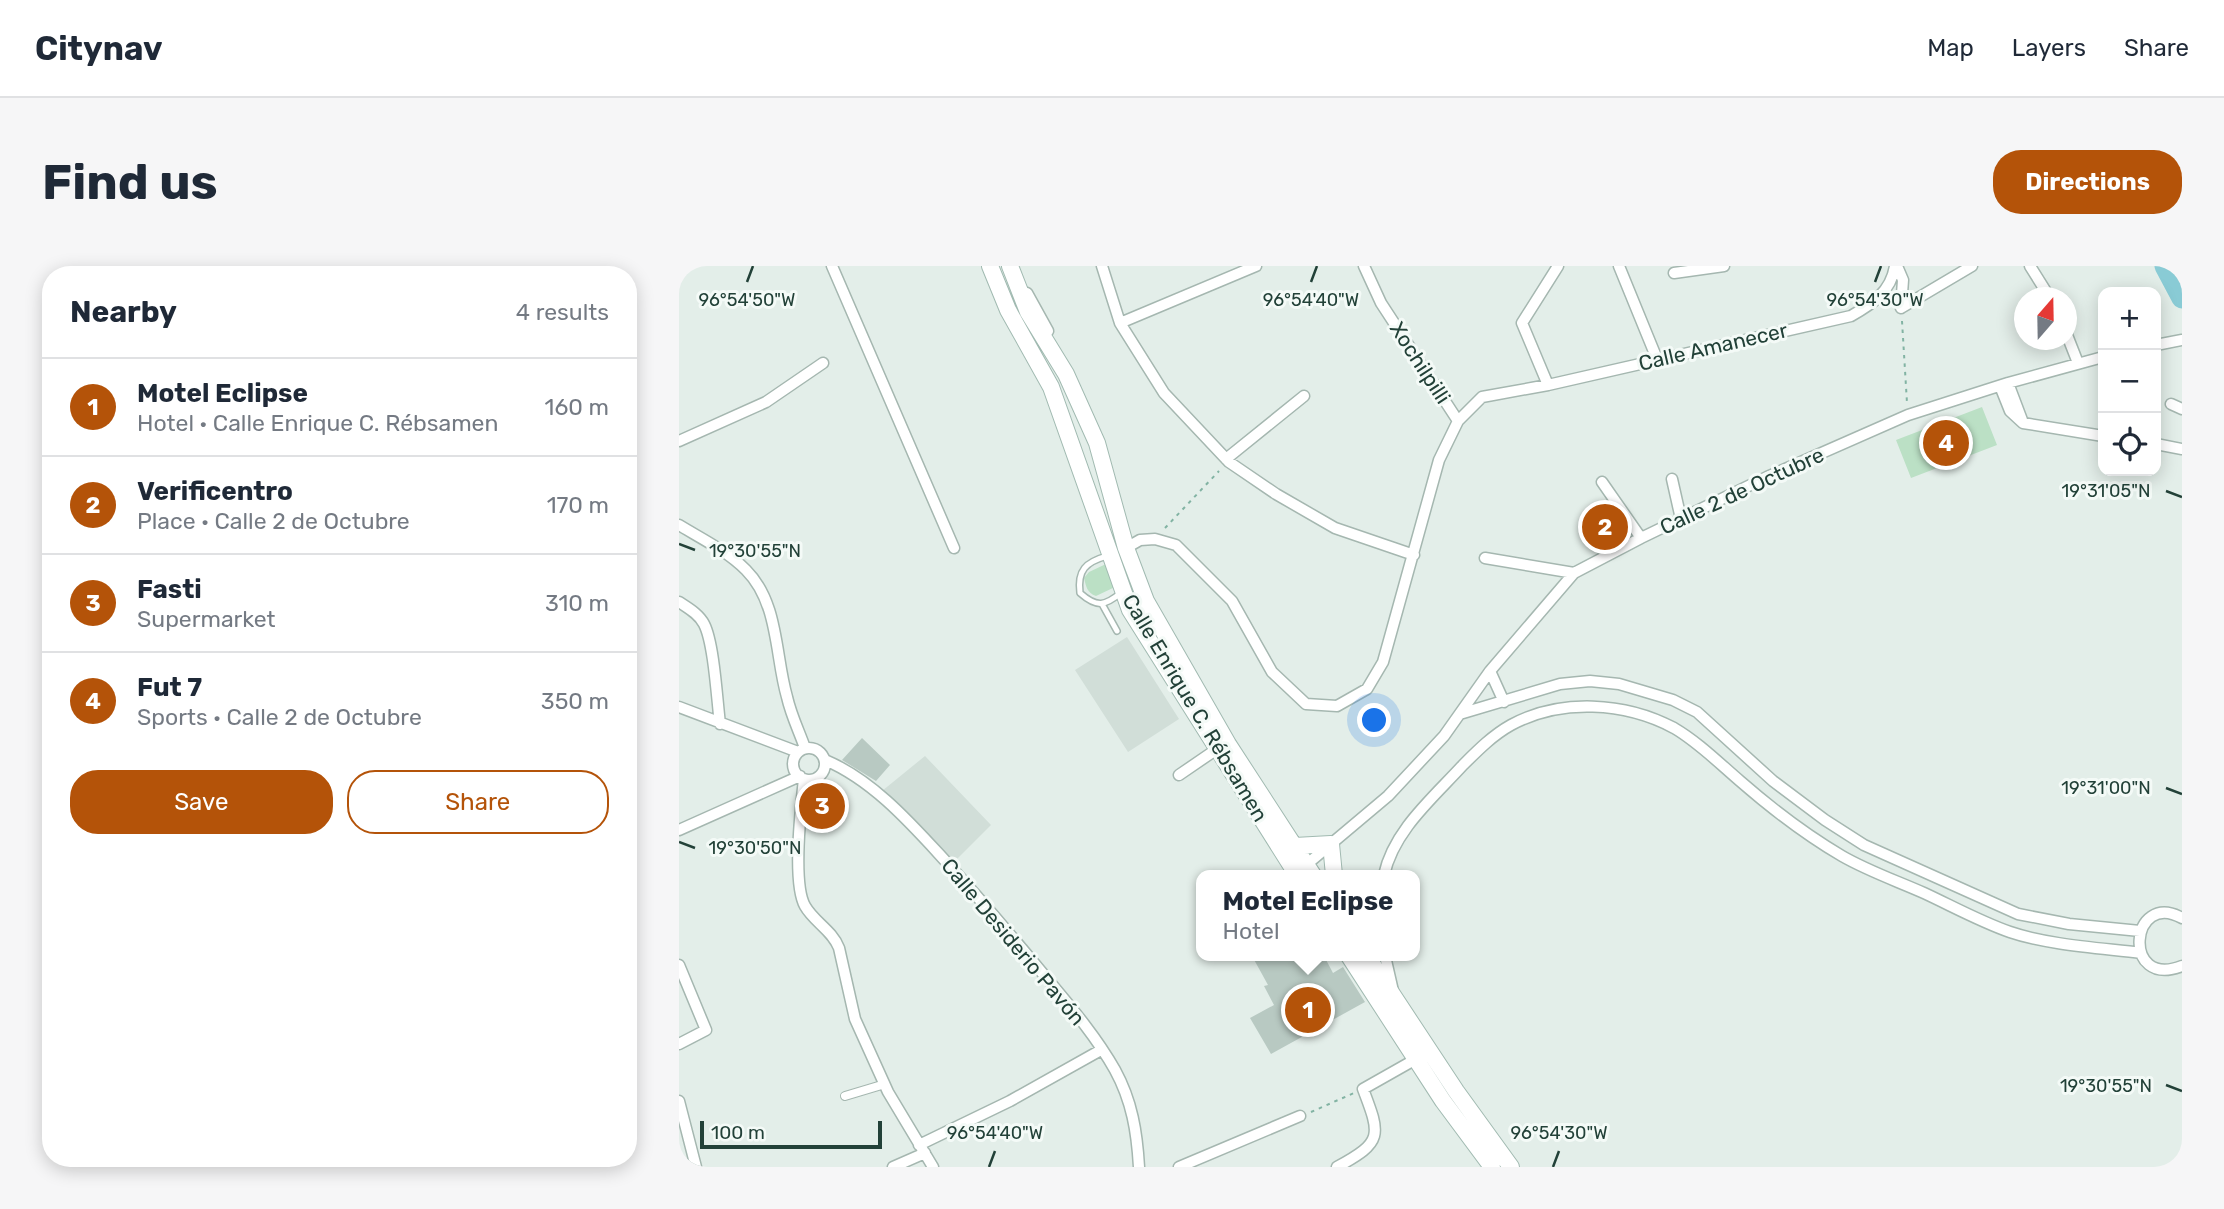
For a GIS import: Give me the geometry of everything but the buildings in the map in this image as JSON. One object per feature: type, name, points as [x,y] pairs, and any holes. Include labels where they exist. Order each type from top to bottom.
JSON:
[{"type":"main road","name":"Calle Enrique C. Rébsamen","points":[[990,266],[1009,310],[1051,387],[1130,610],[1217,749],[1302,870]]},
{"type":"main road","name":"Calle Enrique C. Rébsamen","points":[[1010,266],[1028,312],[1066,374],[1097,443],[1126,548],[1146,601],[1229,744],[1295,846],[1303,870]]},
{"type":"main road","points":[[1295,846],[1331,844],[1334,870]]},
{"type":"main road","points":[[1352,961],[1449,1110],[1492,1167]]},
{"type":"main road","points":[[1370,961],[1456,1091],[1511,1167]]},
{"type":"street","points":[[832,266],[954,548]]},
{"type":"street","points":[[1016,266],[1048,330],[1052,351]]},
{"type":"street","points":[[1102,266],[1120,323],[1164,393],[1227,460],[1276,494],[1335,528],[1413,555]]},
{"type":"street","points":[[1120,323],[1256,266]]},
{"type":"street","name":"Xochilpilli","points":[[1364,266],[1381,303],[1458,421]]},
{"type":"street","points":[[1548,385],[1522,323],[1558,266]]},
{"type":"street","points":[[1619,266],[1657,359]]},
{"type":"street","points":[[1674,273],[1724,266]]},
{"type":"street","points":[[1896,266],[1903,279],[1901,308]]},
{"type":"street","name":"Calle Amanecer","points":[[1155,539],[1175,545],[1232,601],[1272,672],[1306,704],[1337,706],[1367,689],[1383,662],[1439,460],[1458,421],[1482,397],[1548,385],[1851,316],[1875,302],[1886,289],[1896,266]]},
{"type":"street","points":[[1901,308],[1972,266]]},
{"type":"street","points":[[2030,266],[2043,287]]},
{"type":"street","points":[[2161,344],[2182,340]]},
{"type":"street","points":[[2073,350],[2078,363]]},
{"type":"street","name":"Calle 2 de Octubre","points":[[1307,870],[1331,844],[1388,796],[1463,713],[1490,671],[1574,573],[1767,477],[1908,415],[2098,358]]},
{"type":"street","points":[[679,440],[766,402],[823,363]]},
{"type":"street","points":[[2004,385],[2023,423],[2098,435]]},
{"type":"street","points":[[1227,460],[1304,396]]},
{"type":"street","points":[[2171,404],[2182,409]]},
{"type":"street","points":[[2161,445],[2182,449]]},
{"type":"street","points":[[1672,479],[1681,519]]},
{"type":"street","points":[[1602,482],[1640,538]]},
{"type":"street","points":[[679,525],[727,554],[747,571],[759,589],[769,610],[786,697],[801,750]]},
{"type":"street","points":[[1126,548],[1140,540],[1155,539]]},
{"type":"street","points":[[1485,558],[1574,573]]},
{"type":"street","points":[[679,602],[694,611],[705,625],[720,724]]},
{"type":"street","points":[[1490,671],[1504,702]]},
{"type":"street","points":[[1463,713],[1560,684],[1590,681],[1619,684],[1673,700],[1697,712],[1773,781],[1864,845],[2018,914],[2069,924],[2140,931]]},
{"type":"street","points":[[1385,870],[1398,839],[1414,818],[1485,744],[1512,724],[1537,714],[1574,707],[1616,709],[1673,728],[1690,738],[1762,800],[1843,856],[2011,933],[2075,945],[2141,953]]},
{"type":"street","points":[[679,708],[801,750],[813,748],[821,752],[825,760],[820,776],[802,778],[679,830]]},
{"type":"street","points":[[1179,775],[1217,749]]},
{"type":"street","points":[[801,750],[794,759],[793,767],[802,778],[798,844],[804,905],[835,937],[855,1018],[885,1084],[933,1167]]},
{"type":"street","name":"Calle Desiderio Pavón","points":[[825,760],[845,769],[902,814],[985,904],[1075,1013],[1114,1068],[1130,1102],[1136,1128],[1139,1167]]},
{"type":"street","points":[[1823,843],[1835,826]]},
{"type":"street","points":[[2182,918],[2170,913],[2160,914],[2145,923],[2138,938],[2146,961],[2163,970],[2182,966]]},
{"type":"street","points":[[1386,961],[1396,1002]]},
{"type":"street","points":[[679,965],[706,1030],[679,1044]]},
{"type":"street","points":[[893,1167],[1101,1050]]},
{"type":"street","points":[[1337,1167],[1360,1155],[1375,1137],[1375,1122],[1363,1089],[1416,1059]]},
{"type":"street","points":[[845,1096],[885,1084]]},
{"type":"street","points":[[679,1101],[696,1167]]},
{"type":"street","points":[[1179,1167],[1300,1116]]},
{"type":"lane","points":[[1126,548],[1094,560],[1083,569],[1078,580],[1080,593],[1090,602],[1102,604],[1111,601],[1136,579]]},
{"type":"lane","points":[[1102,604],[1117,631]]},
{"type":"path","points":[[1901,308],[1908,415]]},
{"type":"path","points":[[1155,539],[1227,460]]},
{"type":"path","points":[[1300,1116],[1363,1089]]},
{"type":"shaded area","points":[[1127,637],[1179,719],[1128,752],[1075,670]]},
{"type":"shaded area","points":[[925,756],[991,825],[953,863],[882,791]]},
{"type":"green space","points":[[1982,407],[1997,445],[1911,478],[1896,440]]},
{"type":"green space","points":[[1106,564],[1115,587],[1093,595],[1084,578],[1089,572]]},
{"type":"waterway","points":[[2165,266],[2182,298]]},
{"type":"place","name":"Fut 7","points":[[1946,443]]},
{"type":"place","name":"Verificentro","points":[[1605,527]]},
{"type":"place","name":"Fasti","points":[[822,806]]},
{"type":"place","name":"Motel Eclipse","points":[[1308,1010]]}]
